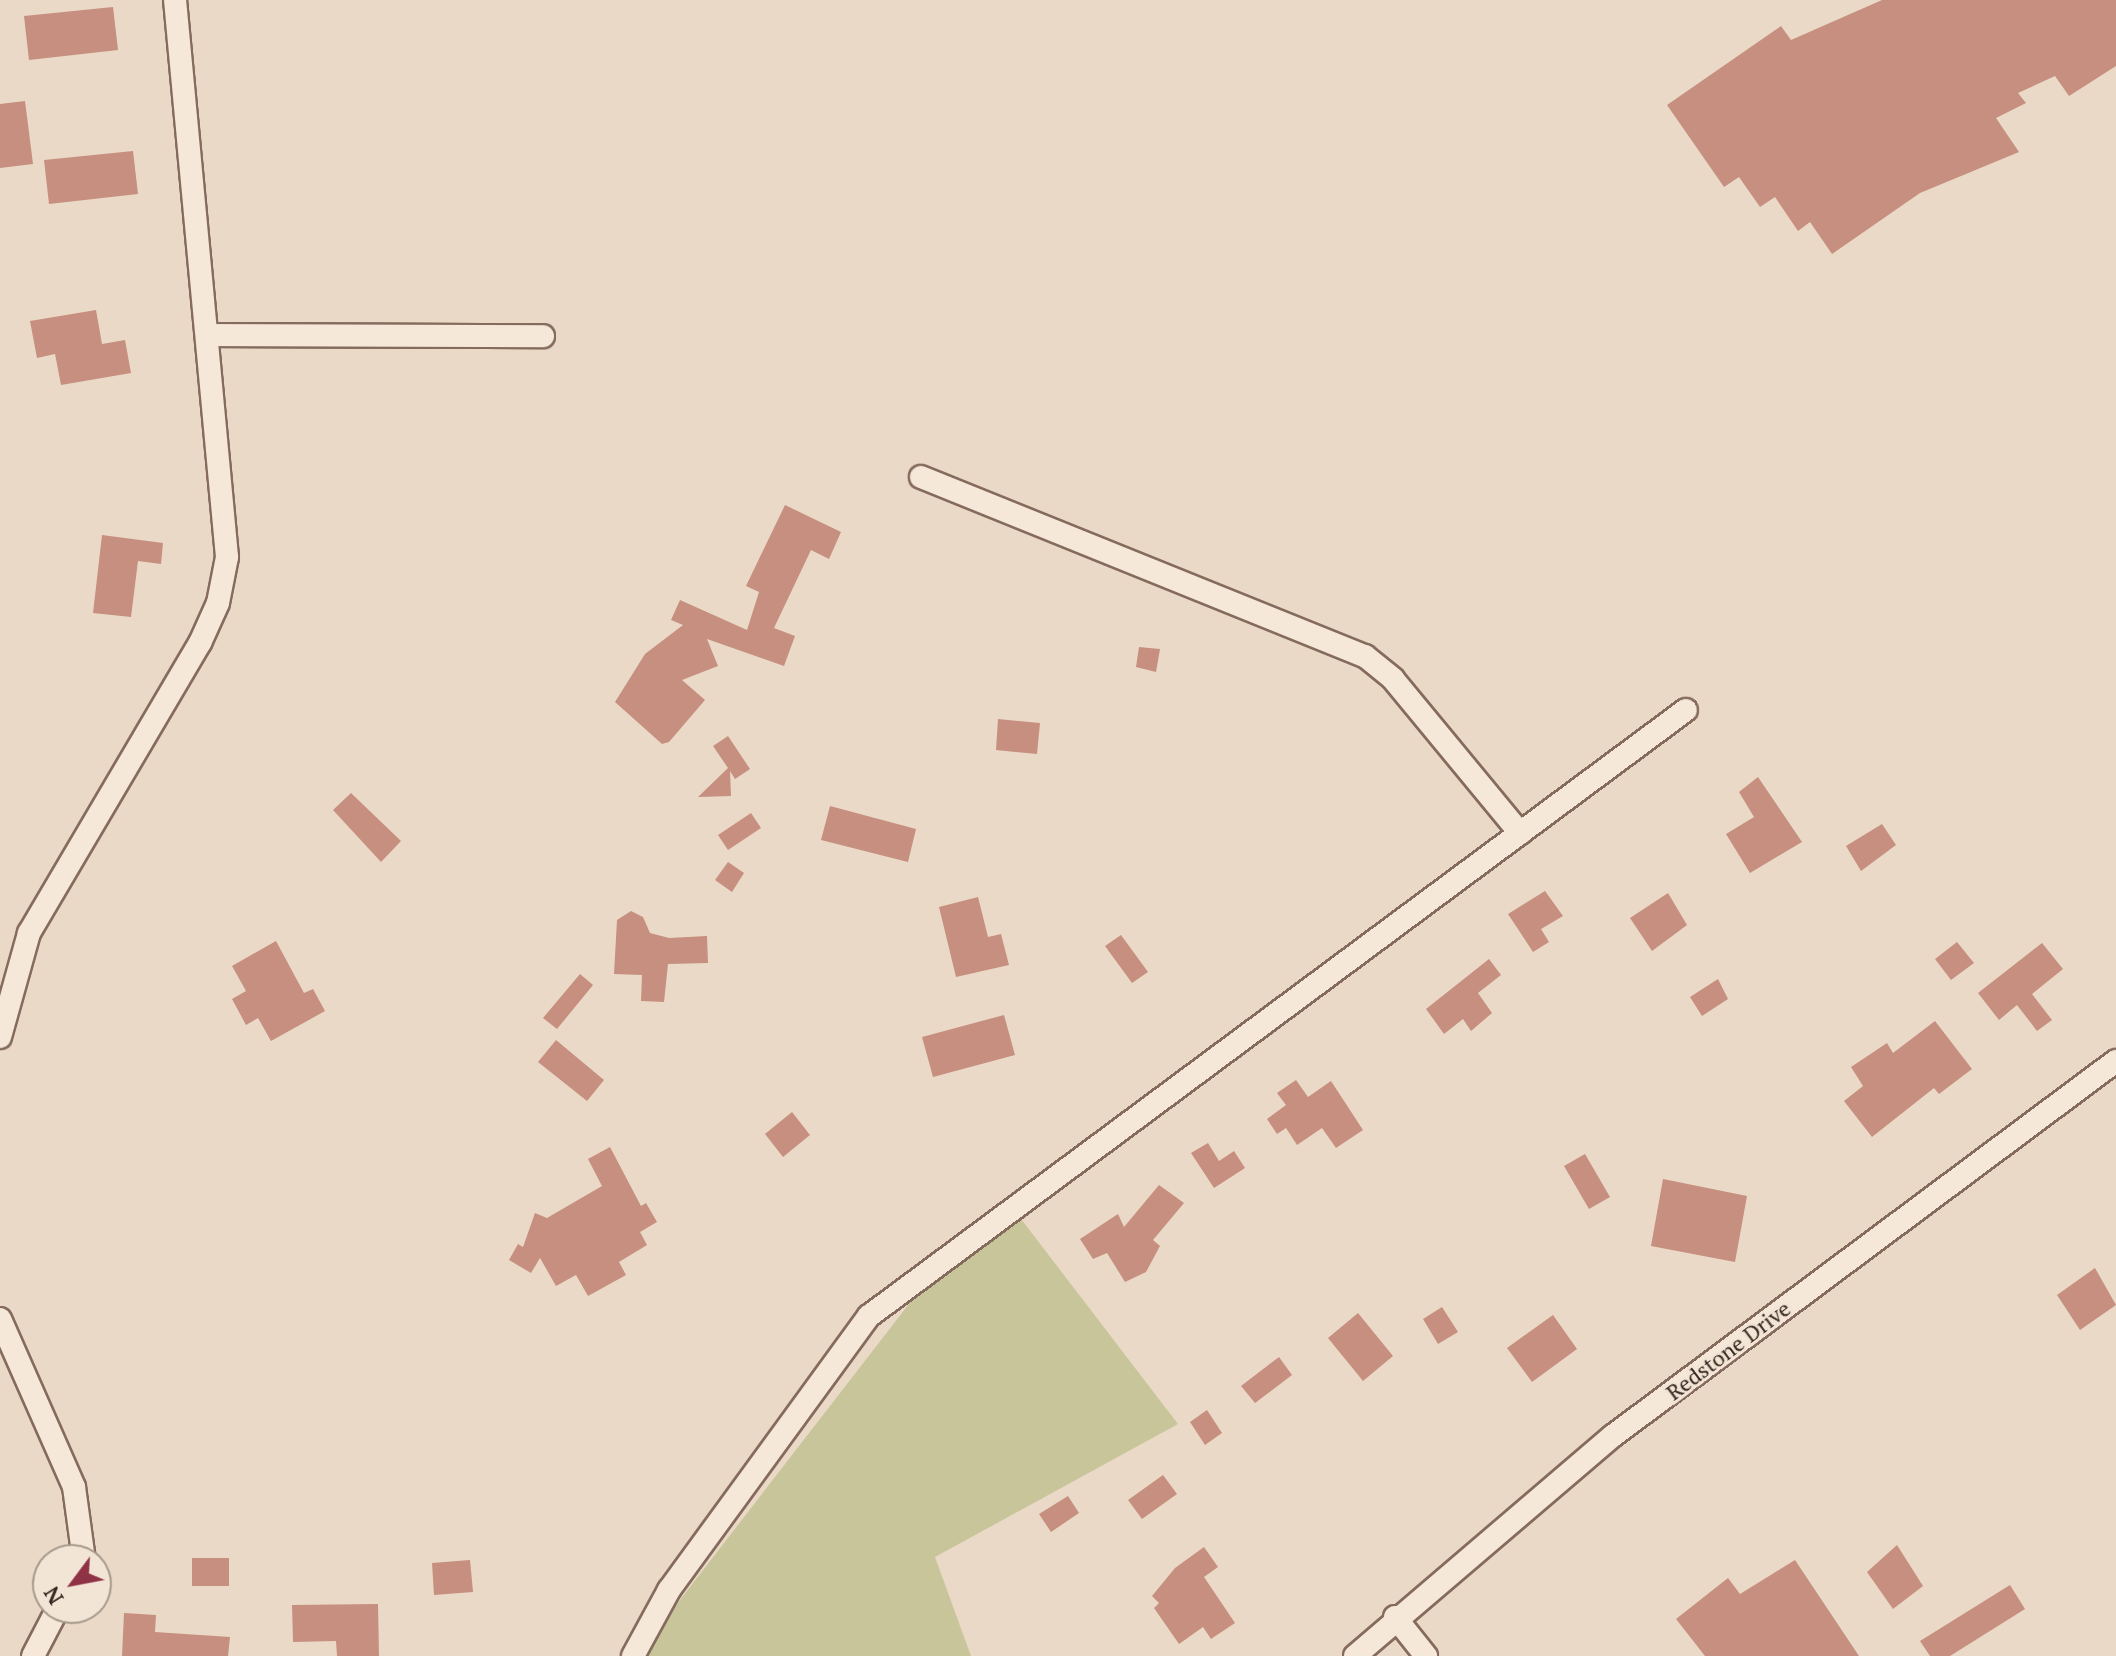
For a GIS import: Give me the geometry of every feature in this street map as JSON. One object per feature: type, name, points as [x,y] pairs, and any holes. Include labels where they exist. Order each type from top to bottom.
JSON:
[{"type":"street","points":[[0,1037],[3,1006],[29,933],[200,643],[218,603],[227,557],[175,0]]},
{"type":"street","points":[[207,335],[543,336]]},
{"type":"street","points":[[921,477],[1365,656],[1393,679],[1520,833]]},
{"type":"street","points":[[633,1656],[669,1590],[869,1316],[1686,710]]},
{"type":"street","name":"Redstone Drive","points":[[1355,1656],[1395,1617],[1614,1435],[2116,1061]]},
{"type":"street","points":[[0,1319],[74,1487],[82,1544]]},
{"type":"street","points":[[1395,1617],[1426,1656]]},
{"type":"street","points":[[33,1656],[50,1624]]},
{"type":"shaded area","points":[[1018,1215],[1178,1424],[935,1557],[971,1656],[646,1656],[659,1627],[912,1300]]},
{"type":"building","points":[[1882,0],[2116,0],[2116,66],[2069,96],[2055,76],[2018,93],[2026,103],[1996,118],[2019,152],[1920,193],[1832,254],[1810,222],[1798,231],[1775,197],[1760,207],[1739,177],[1724,187],[1667,105],[1781,26],[1791,40]]},
{"type":"building","points":[[113,7],[118,50],[29,60],[24,16]]},
{"type":"building","points":[[25,101],[33,164],[0,168],[0,104]]},
{"type":"building","points":[[133,151],[138,194],[49,204],[44,160]]},
{"type":"building","points":[[96,310],[102,344],[125,340],[131,373],[61,385],[55,354],[37,358],[30,321]]},
{"type":"building","points":[[785,505],[841,532],[829,559],[811,550],[774,628],[795,636],[784,666],[707,639],[718,666],[682,680],[705,700],[669,742],[662,744],[615,702],[645,654],[683,625],[671,620],[680,600],[747,630],[759,592],[746,586]]},
{"type":"building","points":[[102,535],[163,543],[161,564],[138,561],[131,617],[93,613]]},
{"type":"building","points":[[1139,647],[1160,649],[1156,672],[1136,667]]},
{"type":"building","points":[[998,719],[1040,723],[1037,754],[996,750]]},
{"type":"building","points":[[728,736],[750,769],[735,779],[730,771],[731,796],[698,797],[728,768],[713,746]]},
{"type":"building","points":[[1758,777],[1802,842],[1750,873],[1726,834],[1754,817],[1739,792]]},
{"type":"building","points":[[351,793],[401,841],[381,862],[333,810]]},
{"type":"building","points":[[830,806],[916,829],[908,862],[821,840]]},
{"type":"building","points":[[751,813],[761,828],[728,850],[718,835]]},
{"type":"building","points":[[1882,824],[1896,845],[1861,871],[1846,846]]},
{"type":"building","points":[[728,862],[744,873],[732,892],[715,880]]},
{"type":"building","points":[[1545,891],[1563,916],[1541,929],[1549,942],[1533,952],[1508,914]]},
{"type":"building","points":[[1668,893],[1687,925],[1652,951],[1630,918]]},
{"type":"building","points":[[978,897],[988,937],[1001,934],[1009,965],[956,977],[939,907]]},
{"type":"building","points":[[631,911],[643,917],[650,933],[669,938],[707,936],[708,963],[668,964],[664,1002],[641,1001],[642,975],[614,974],[617,920]]},
{"type":"building","points":[[1121,935],[1148,972],[1132,983],[1105,946]]},
{"type":"building","points":[[276,941],[304,993],[313,989],[325,1011],[271,1041],[258,1018],[246,1025],[232,999],[246,991],[232,966]]},
{"type":"building","points":[[1957,942],[1974,963],[1951,980],[1935,959]]},
{"type":"building","points":[[2042,943],[2063,969],[2032,994],[2052,1020],[2037,1031],[2017,1005],[1999,1020],[1978,993]]},
{"type":"building","points":[[1489,959],[1501,975],[1478,993],[1492,1013],[1471,1031],[1463,1019],[1444,1034],[1426,1009]]},
{"type":"building","points":[[580,974],[593,985],[557,1029],[543,1018]]},
{"type":"building","points":[[1718,979],[1728,999],[1702,1016],[1690,997]]},
{"type":"building","points":[[1004,1015],[1015,1055],[933,1077],[922,1037]]},
{"type":"building","points":[[1935,1021],[1972,1069],[1939,1094],[1934,1088],[1872,1137],[1844,1101],[1863,1086],[1851,1067],[1887,1043],[1893,1053]]},
{"type":"building","points":[[556,1040],[604,1080],[587,1101],[538,1062]]},
{"type":"building","points":[[1296,1080],[1308,1097],[1331,1081],[1363,1130],[1336,1148],[1322,1128],[1297,1145],[1286,1128],[1277,1134],[1267,1119],[1286,1105],[1277,1093]]},
{"type":"building","points":[[792,1112],[810,1135],[783,1157],[765,1134]]},
{"type":"building","points":[[1208,1143],[1219,1161],[1234,1151],[1245,1168],[1214,1188],[1191,1153]]},
{"type":"building","points":[[610,1147],[641,1206],[646,1203],[657,1222],[640,1232],[647,1245],[619,1262],[626,1275],[588,1296],[576,1275],[556,1286],[540,1258],[531,1273],[509,1260],[518,1244],[523,1247],[535,1213],[547,1218],[602,1186],[588,1159]]},
{"type":"building","points":[[1585,1154],[1610,1197],[1589,1209],[1564,1166]]},
{"type":"building","points":[[1663,1179],[1747,1196],[1735,1262],[1651,1246]]},
{"type":"building","points":[[1159,1185],[1184,1203],[1153,1240],[1160,1246],[1146,1272],[1125,1282],[1107,1253],[1093,1259],[1080,1239],[1118,1214],[1124,1227]]},
{"type":"building","points":[[2095,1268],[2116,1305],[2080,1330],[2057,1295]]},
{"type":"building","points":[[1442,1307],[1458,1332],[1438,1344],[1423,1319]]},
{"type":"building","points":[[1358,1313],[1393,1356],[1363,1381],[1328,1338]]},
{"type":"building","points":[[1553,1315],[1577,1349],[1532,1382],[1507,1348]]},
{"type":"building","points":[[1279,1357],[1292,1375],[1255,1403],[1241,1386]]},
{"type":"building","points":[[1207,1410],[1222,1433],[1205,1445],[1190,1422]]},
{"type":"building","points":[[1163,1475],[1177,1494],[1142,1519],[1128,1500]]},
{"type":"building","points":[[1068,1496],[1079,1513],[1051,1532],[1039,1514]]},
{"type":"building","points":[[1897,1545],[1923,1586],[1893,1609],[1867,1572]]},
{"type":"building","points":[[1204,1547],[1218,1567],[1204,1577],[1235,1623],[1211,1639],[1203,1627],[1179,1644],[1154,1608],[1159,1603],[1152,1596],[1175,1568]]},
{"type":"building","points":[[192,1558],[229,1558],[229,1586],[192,1586]]},
{"type":"building","points":[[470,1560],[473,1592],[434,1595],[432,1563]]},
{"type":"building","points":[[1795,1560],[1859,1656],[1705,1656],[1676,1619],[1728,1578],[1740,1594]]},
{"type":"building","points":[[2010,1585],[2025,1609],[1950,1656],[1930,1656],[1920,1641]]},
{"type":"building","points":[[378,1604],[379,1656],[337,1656],[336,1641],[293,1642],[292,1605]]},
{"type":"building","points":[[124,1613],[156,1615],[155,1632],[230,1637],[228,1656],[122,1656]]}]
